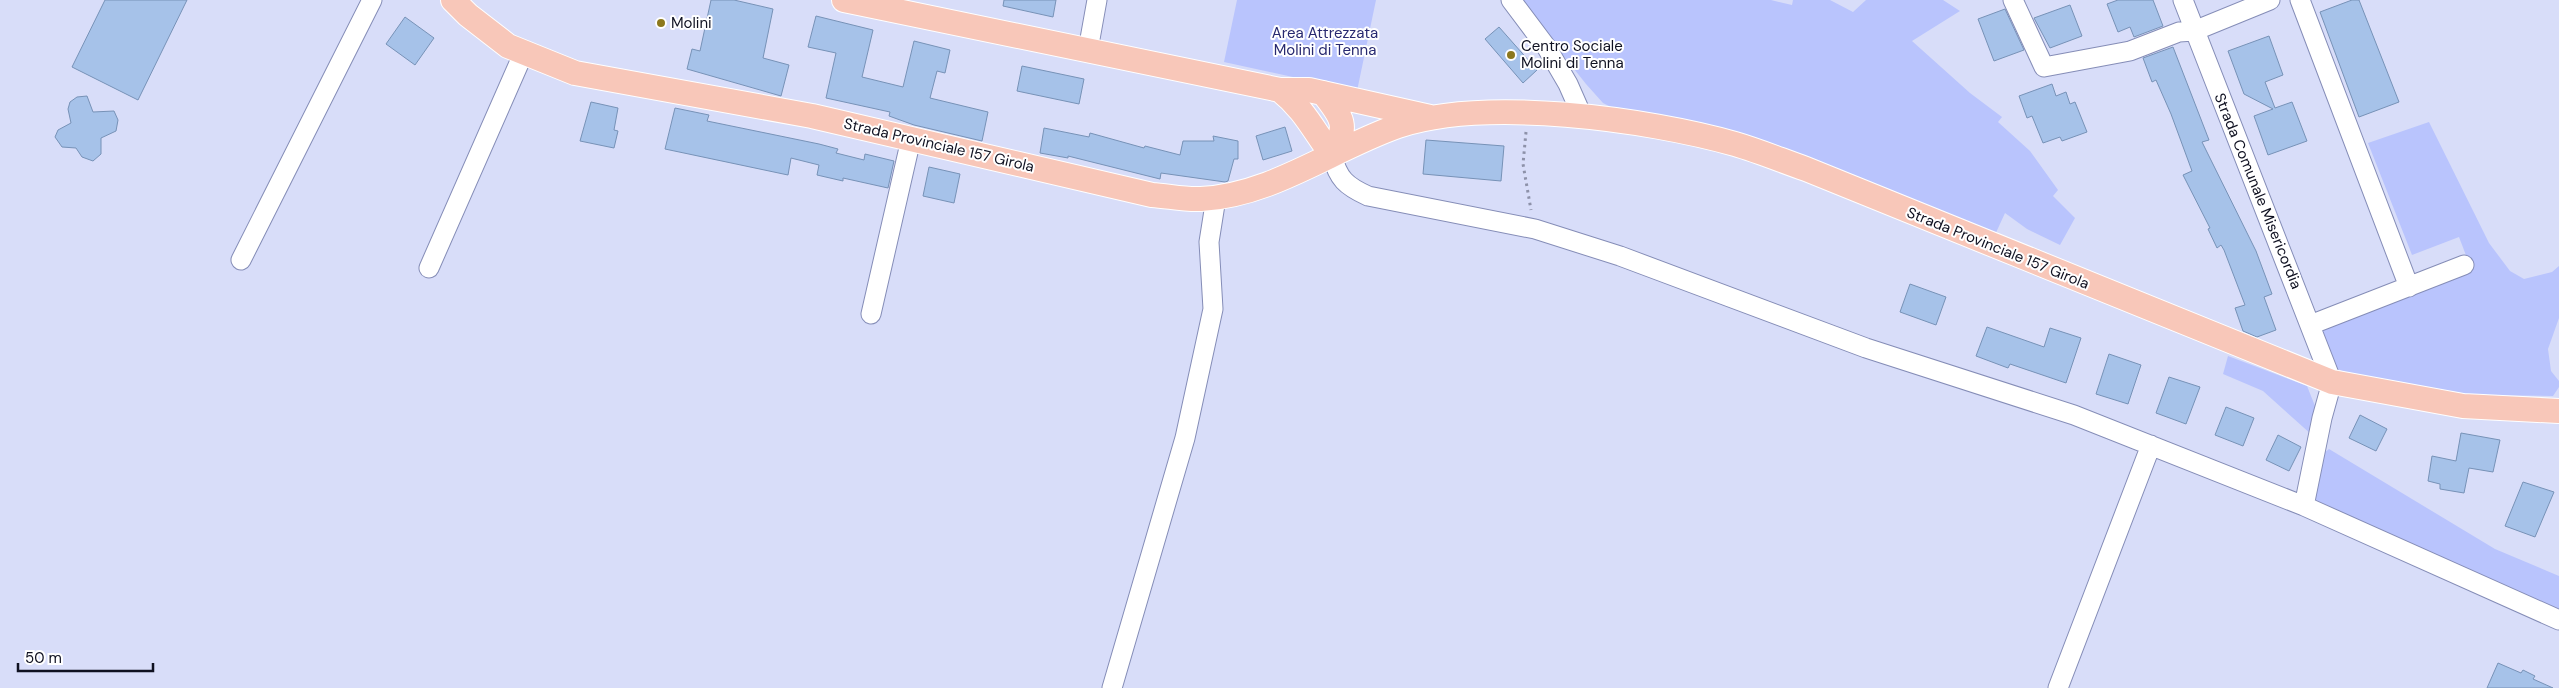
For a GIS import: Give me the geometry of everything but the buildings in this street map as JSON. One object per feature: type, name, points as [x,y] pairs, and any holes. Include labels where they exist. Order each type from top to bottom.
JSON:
[{"type":"main road","name":"Strada Provinciale 157 Girola","points":[[453,0],[468,15],[508,46],[574,73],[812,116],[1152,195],[1199,200],[1242,193],[1281,179],[1386,131],[1432,118],[1471,114],[1528,114],[1670,128],[1736,144],[1806,170],[2332,382],[2463,406],[2559,412]]},
{"type":"main road","name":"Strada Provinciale 157 Girola","points":[[844,0],[1280,90],[1309,90],[1432,118]]},
{"type":"main road","points":[[1280,90],[1305,113],[1315,132],[1332,155],[1342,138],[1342,125],[1338,112],[1323,93]]},
{"type":"street","points":[[241,260],[372,0]]},
{"type":"street","points":[[1088,50],[1097,0]]},
{"type":"street","points":[[1511,0],[1546,48],[1583,118]]},
{"type":"street","points":[[2013,0],[2044,67],[2130,51],[2179,32],[2194,31],[2270,0]]},
{"type":"street","name":"Strada Comunale Misericordia","points":[[2183,0],[2332,382]]},
{"type":"street","points":[[2300,0],[2409,287]]},
{"type":"street","points":[[429,268],[524,52]]},
{"type":"street","points":[[871,314],[911,139]]},
{"type":"street","points":[[1332,155],[1336,172],[1351,189],[1368,196],[1535,229],[1620,256],[1866,348],[2074,415],[2304,506],[2559,620]]},
{"type":"street","points":[[1112,688],[1186,438],[1213,309],[1210,242],[1216,198]]},
{"type":"street","points":[[2310,324],[2464,265]]},
{"type":"street","points":[[2304,506],[2322,418],[2332,382]]},
{"type":"street","points":[[2058,688],[2150,446]]},
{"type":"path","points":[[1528,114],[1523,164],[1535,229]]},
{"type":"green space","name":"Area Attrezzata Molini di Tenna","points":[[1237,0],[1376,0],[1357,91],[1224,62]]},
{"type":"green space","points":[[1519,0],[1771,0],[1792,5],[1793,0],[1830,0],[1853,12],[1866,0],[1943,0],[1960,11],[1912,41],[1970,93],[2002,117],[1998,122],[2030,151],[2058,190],[2053,196],[2075,218],[2060,245],[2027,229],[2005,213],[1994,237],[1845,174],[1717,127],[1611,107],[1603,103],[1586,84]]},
{"type":"green space","points":[[2429,122],[2489,243],[2510,271],[2524,279],[2552,272],[2559,266],[2559,318],[2548,349],[2551,371],[2559,381],[2559,387],[2553,396],[2474,395],[2351,375],[2329,365],[2315,330],[2472,271],[2459,237],[2412,255],[2368,143]]},
{"type":"green space","points":[[2228,356],[2307,386],[2315,406],[2312,435],[2263,391],[2223,374]]},
{"type":"green space","points":[[2329,449],[2495,549],[2559,576],[2559,610],[2317,502],[2315,499],[2324,453]]},
{"type":"place","name":"Molini","points":[[661,23]]},
{"type":"place","name":"Centro Sociale Molini di Tenna","points":[[1511,55]]}]
